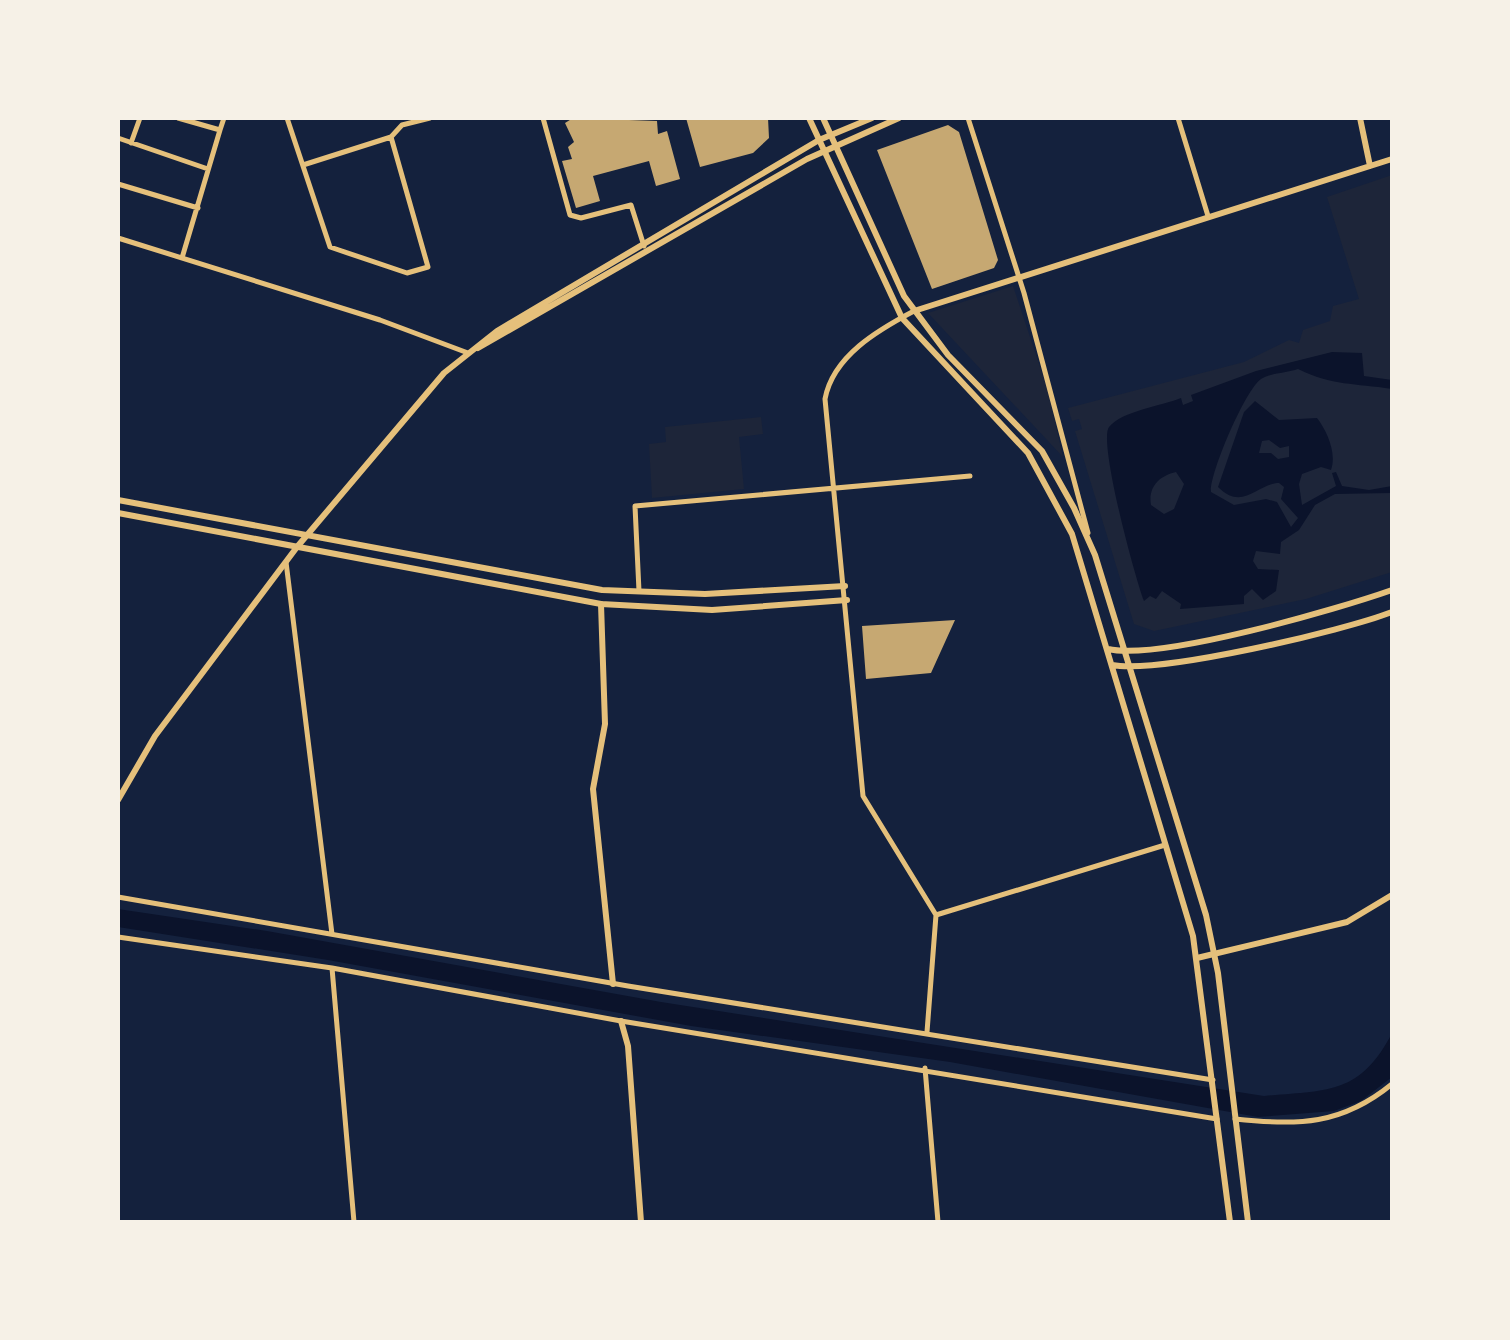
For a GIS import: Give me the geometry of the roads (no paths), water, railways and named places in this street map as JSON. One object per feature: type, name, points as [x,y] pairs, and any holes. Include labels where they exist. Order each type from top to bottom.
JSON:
[{"type":"main road","points":[[809,118],[902,318],[1028,453],[1056,500],[1078,551],[1168,844],[1198,958],[1230,1222]]},
{"type":"main road","points":[[823,118],[885,260],[914,311],[948,355],[1042,452],[1094,555],[1195,873],[1215,956],[1248,1222]]},
{"type":"main road","points":[[118,800],[155,736],[297,547],[444,372],[468,353],[830,134],[872,118]]},
{"type":"main road","points":[[468,353],[835,144],[899,118]]},
{"type":"main road","points":[[1360,118],[1370,166]]},
{"type":"main road","points":[[914,311],[1392,159]]},
{"type":"main road","points":[[118,500],[572,585],[638,593],[724,594],[845,586]]},
{"type":"main road","points":[[118,513],[601,604],[712,610],[847,600]]},
{"type":"main road","points":[[1107,648],[1124,651],[1312,616],[1392,590]]},
{"type":"main road","points":[[601,604],[606,724],[593,789],[613,984]]},
{"type":"main road","points":[[1112,665],[1130,667],[1329,631],[1392,612]]},
{"type":"main road","points":[[1198,958],[1347,922],[1392,895]]},
{"type":"main road","points":[[622,1018],[628,1046],[641,1222]]},
{"type":"street","points":[[131,143],[140,118]]},
{"type":"street","points":[[178,118],[220,130]]},
{"type":"street","points":[[182,258],[224,118]]},
{"type":"street","points":[[288,118],[330,247],[407,272],[428,267],[392,137]]},
{"type":"street","points":[[400,118],[402,126]]},
{"type":"street","points":[[303,164],[392,137],[402,126],[430,118]]},
{"type":"street","points":[[543,118],[570,214],[581,218],[631,205],[644,246]]},
{"type":"street","points":[[968,118],[1018,276],[1094,555]]},
{"type":"street","points":[[1178,118],[1208,216]]},
{"type":"street","points":[[118,138],[208,169]]},
{"type":"street","points":[[118,184],[198,208]]},
{"type":"street","points":[[118,238],[468,353]]},
{"type":"street","points":[[914,311],[847,358],[831,377],[825,399],[863,796],[936,914],[927,1032]]},
{"type":"street","points":[[638,593],[635,506],[970,476]]},
{"type":"street","points":[[286,562],[332,934]]},
{"type":"street","points":[[936,914],[1168,844]]},
{"type":"street","points":[[118,897],[613,984],[1213,1080]]},
{"type":"street","points":[[118,937],[332,968],[1218,1119]]},
{"type":"street","points":[[332,968],[354,1222]]},
{"type":"street","points":[[925,1068],[938,1222]]},
{"type":"street","points":[[1235,1119],[1273,1124],[1349,1114],[1392,1084]]}]
